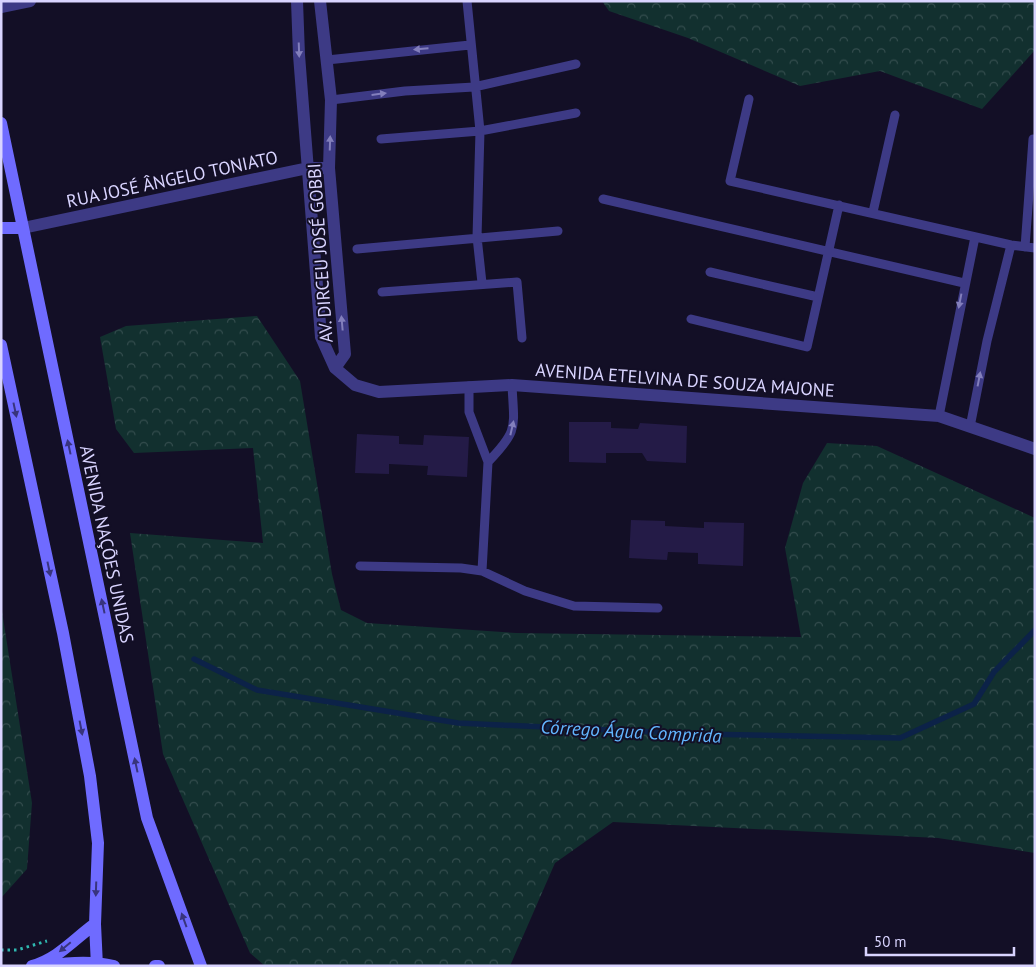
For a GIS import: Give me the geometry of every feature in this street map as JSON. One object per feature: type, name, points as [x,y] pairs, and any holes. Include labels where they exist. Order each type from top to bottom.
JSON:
[{"type":"main road","name":"AVENIDA NAÇÕES UNIDAS","points":[[1,124],[147,818],[201,966]]},
{"type":"main road","points":[[1,228],[5,230],[23,228]]},
{"type":"main road","points":[[1,345],[63,633],[90,776],[98,843],[95,924],[97,964]]},
{"type":"main road","points":[[32,966],[68,948],[72,940],[95,924]]},
{"type":"main road","points":[[48,966],[69,962],[114,966]]},
{"type":"street","points":[[1,7],[30,1]]},
{"type":"street","name":"AV. DIRCEU JOSÉ GOBBI","points":[[298,1],[321,336],[335,368]]},
{"type":"street","name":"AV. DIRCEU JOSÉ GOBBI","points":[[320,1],[331,100],[329,168],[345,354],[335,368]]},
{"type":"street","name":"RUA JOSÉ ÂNGELO TONIATO","points":[[23,228],[308,168],[329,168]]},
{"type":"street","name":"AVENIDA ETELVINA DE SOUZA MAJONE","points":[[335,368],[356,385],[379,392],[512,385],[939,416],[1035,449]]},
{"type":"lane","points":[[467,1],[474,87],[480,131],[477,237],[482,283]]},
{"type":"lane","points":[[327,60],[470,45]]},
{"type":"lane","points":[[331,100],[405,91],[474,87],[576,64]]},
{"type":"lane","points":[[749,99],[730,181],[1030,248],[1033,139]]},
{"type":"lane","points":[[381,139],[480,131],[576,114]]},
{"type":"lane","points":[[873,212],[895,115]]},
{"type":"lane","points":[[603,199],[964,282]]},
{"type":"lane","points":[[691,319],[807,347],[839,205]]},
{"type":"lane","points":[[357,249],[558,231]]},
{"type":"lane","points":[[939,416],[964,282],[975,237]]},
{"type":"lane","points":[[970,427],[986,341],[1011,245]]},
{"type":"lane","points":[[710,272],[818,297]]},
{"type":"lane","points":[[382,292],[482,283],[517,282],[522,338]]},
{"type":"lane","points":[[488,462],[508,441],[514,426],[512,385]]},
{"type":"lane","points":[[469,386],[469,412],[488,462],[482,571]]},
{"type":"lane","points":[[360,566],[461,568],[482,571],[525,591],[574,606],[658,608]]},
{"type":"green space","points":[[602,1],[1035,1],[1035,50],[982,109],[880,71],[800,86],[688,38],[609,11]]},
{"type":"green space","points":[[257,316],[300,381],[332,574],[341,610],[367,623],[516,633],[801,637],[785,548],[803,483],[827,443],[877,446],[1035,518],[1035,853],[938,838],[613,822],[555,863],[510,966],[265,966],[250,953],[163,754],[130,533],[263,543],[253,448],[134,453],[116,429],[100,337],[126,326]]},
{"type":"green space","points":[[1,605],[32,803],[27,869],[1,898]]},
{"type":"building","points":[[569,422],[611,422],[611,428],[638,429],[640,423],[687,426],[686,463],[647,461],[642,453],[606,453],[606,463],[569,462]]},
{"type":"building","points":[[357,434],[399,436],[399,444],[423,445],[424,435],[469,437],[467,477],[427,475],[428,466],[389,464],[389,474],[355,473]]},
{"type":"building","points":[[631,520],[665,521],[665,526],[704,528],[704,522],[744,523],[743,566],[698,564],[698,553],[668,552],[667,560],[629,558]]},
{"type":"waterway","name":"Córrego Água Comprida","points":[[194,659],[257,690],[458,723],[698,734],[900,738],[974,704],[994,672],[1035,630]]}]
